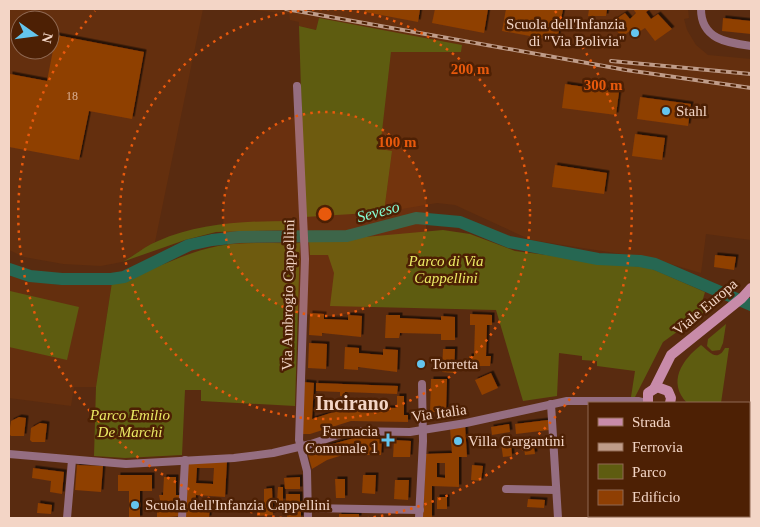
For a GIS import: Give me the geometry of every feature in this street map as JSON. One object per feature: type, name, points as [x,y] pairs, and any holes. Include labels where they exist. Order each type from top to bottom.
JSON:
[{"type":"street","points":[[701,9],[703,22],[713,37],[729,43],[751,46]]},
{"type":"street","name":"Via Ambrogio Cappellini","points":[[297,86],[305,243],[300,445],[307,471],[308,518]]},
{"type":"street","name":"Viale Europa","points":[[647,398],[668,360],[751,288]]},
{"type":"street","name":"Viale Europa","points":[[671,399],[667,372],[678,350]]},
{"type":"street","points":[[308,508],[419,514],[422,384]]},
{"type":"street","points":[[647,398],[661,388],[671,399]]},
{"type":"street","name":"Via Italia","points":[[9,454],[126,464],[273,453],[350,431],[422,430],[506,415],[567,401],[647,398]]},
{"type":"street","points":[[551,404],[558,518]]},
{"type":"street","points":[[67,518],[72,460]]},
{"type":"street","points":[[182,518],[185,460]]},
{"type":"street","points":[[506,489],[556,490]]},
{"type":"shaded area","points":[[9,9],[203,9],[155,242],[122,262],[101,266],[63,264],[24,257],[9,250]]},
{"type":"shaded area","name":"Stahl","points":[[245,9],[688,9],[689,18],[684,19],[687,30],[696,45],[708,55],[751,59],[751,240],[706,234],[701,273],[654,259],[531,240],[455,205],[437,203],[384,212],[392,151],[379,150],[391,52],[461,52],[319,18],[316,30],[299,26],[299,22],[290,20],[289,14]]},
{"type":"shaded area","points":[[9,276],[58,285],[112,282],[96,387],[74,387],[71,406],[9,398]]},
{"type":"green space","points":[[319,18],[462,45],[461,52],[391,52],[380,149],[392,151],[384,212],[305,217],[299,26],[316,30]]},
{"type":"green space","points":[[290,221],[290,230],[216,232],[185,240],[122,262],[153,243],[189,230],[222,224]]},
{"type":"green space","name":"Parco di Via Cappellini","points":[[443,230],[470,234],[515,251],[650,268],[705,292],[703,299],[706,311],[663,342],[635,397],[631,397],[635,371],[597,366],[597,361],[582,360],[582,356],[559,353],[557,396],[523,401],[496,310],[330,306],[334,273],[328,255],[310,255],[309,242]]},
{"type":"green space","name":"Parco Emilio De Marchi","points":[[249,243],[300,243],[295,406],[201,401],[201,390],[185,390],[182,455],[125,458],[94,456],[96,387],[112,282],[139,274],[191,253],[218,246]]},
{"type":"green space","points":[[10,291],[79,307],[67,360],[9,347]]},
{"type":"green space","points":[[726,324],[720,350],[712,351],[707,346],[708,339]]},
{"type":"green space","points":[[701,345],[710,353],[719,355],[725,348],[729,348],[721,402],[686,402],[681,395],[678,387],[679,372],[694,351]]},
{"type":"building","points":[[365,9],[420,9],[418,22],[365,12]]},
{"type":"building","points":[[435,9],[488,9],[484,33],[432,23]]},
{"type":"building","points":[[506,9],[563,9],[557,41],[502,31]]},
{"type":"building","points":[[589,9],[607,9],[606,16],[588,16]]},
{"type":"building","points":[[633,9],[650,9],[646,12],[651,19],[658,14],[672,29],[655,41],[645,28],[639,32],[635,27],[622,37],[610,23],[625,13],[630,19],[636,13]]},
{"type":"building","points":[[723,18],[751,21],[751,34],[722,31]]},
{"type":"building","points":[[60,36],[144,52],[132,119],[89,111],[79,160],[9,147],[10,74],[47,81],[51,60],[60,60]]},
{"type":"building","points":[[565,84],[619,92],[616,115],[562,108]]},
{"type":"building","points":[[640,97],[691,104],[688,126],[637,119]]},
{"type":"building","points":[[635,134],[665,138],[662,160],[632,156]]},
{"type":"building","points":[[555,165],[607,173],[604,194],[552,187]]},
{"type":"building","points":[[715,255],[736,257],[734,270],[714,267]]},
{"type":"building","points":[[310,313],[324,314],[324,319],[348,320],[348,315],[362,316],[361,337],[322,333],[322,336],[309,335]]},
{"type":"building","points":[[470,314],[492,315],[492,325],[487,325],[486,356],[491,356],[490,366],[469,366],[469,356],[474,356],[475,325],[470,325]]},
{"type":"building","points":[[386,315],[400,315],[400,318],[441,320],[441,316],[455,317],[455,340],[441,340],[441,334],[400,333],[399,338],[385,338]]},
{"type":"building","points":[[309,343],[327,344],[326,369],[308,368]]},
{"type":"building","points":[[345,347],[359,348],[359,353],[383,355],[383,349],[398,350],[397,372],[358,367],[358,370],[344,369]]},
{"type":"building","points":[[443,349],[455,349],[454,373],[442,372]]},
{"type":"building","points":[[491,373],[498,388],[482,395],[475,380]]},
{"type":"building","points":[[431,379],[447,379],[446,412],[430,412]]},
{"type":"building","points":[[304,382],[314,383],[312,419],[349,407],[397,408],[397,396],[404,396],[404,415],[408,415],[408,422],[351,421],[310,434],[301,434]]},
{"type":"building","points":[[316,383],[398,386],[397,394],[345,392],[345,396],[340,396],[340,392],[316,391]]},
{"type":"building","points":[[19,417],[26,418],[24,436],[11,436],[9,434],[11,421]]},
{"type":"building","points":[[548,420],[549,430],[516,434],[515,424]]},
{"type":"building","points":[[40,423],[47,424],[45,442],[32,442],[30,440],[31,428]]},
{"type":"building","points":[[465,424],[467,457],[459,457],[459,487],[432,486],[432,518],[423,518],[426,454],[452,453],[450,429]],"holes":[[[437,463],[445,463],[445,478],[437,477]]]},
{"type":"building","points":[[509,424],[510,432],[492,435],[491,427]]},
{"type":"building","points":[[354,438],[382,439],[381,455],[361,455],[352,452],[327,460],[312,469],[307,451]]},
{"type":"building","points":[[394,440],[411,441],[410,457],[393,457]]},
{"type":"building","points":[[533,441],[535,454],[525,455],[523,442]]},
{"type":"building","points":[[511,442],[512,456],[503,457],[501,443]]},
{"type":"building","points":[[227,461],[225,497],[196,495],[195,505],[210,506],[209,518],[185,517],[186,463]],"holes":[[[197,468],[214,468],[213,484],[196,483]]]},
{"type":"building","points":[[77,465],[103,466],[101,492],[75,490]]},
{"type":"building","points":[[472,465],[483,466],[481,481],[471,480]]},
{"type":"building","points":[[33,468],[64,472],[62,494],[50,492],[51,481],[32,478]]},
{"type":"building","name":"Scuola dell'Infanzia Cappellini","points":[[118,475],[152,475],[152,491],[140,491],[140,518],[129,518],[129,491],[118,491]]},
{"type":"building","points":[[363,475],[376,475],[375,494],[362,493]]},
{"type":"building","points":[[164,477],[176,477],[176,495],[181,495],[181,516],[157,518],[157,505],[161,505],[159,495],[163,495]]},
{"type":"building","points":[[300,477],[300,489],[285,489],[284,478]]},
{"type":"building","points":[[335,479],[345,479],[345,498],[336,498]]},
{"type":"building","points":[[395,480],[409,480],[408,500],[394,499]]},
{"type":"building","points":[[278,487],[283,487],[283,501],[277,501]]},
{"type":"building","points":[[272,488],[273,515],[257,516],[257,508],[264,508],[264,489]]},
{"type":"building","points":[[286,494],[300,494],[300,505],[286,506]]},
{"type":"building","points":[[437,497],[447,497],[447,509],[437,509]]},
{"type":"building","points":[[528,499],[545,500],[544,508],[527,507]]},
{"type":"building","points":[[38,503],[52,505],[51,514],[37,513]]},
{"type":"building","points":[[287,511],[301,511],[301,518],[287,518]]},
{"type":"building","points":[[339,514],[359,514],[359,518],[339,518]]},
{"type":"waterway","name":"Seveso","points":[[9,269],[30,276],[62,279],[111,279],[124,277],[189,245],[212,240],[239,237],[347,236],[416,218],[460,222],[509,242],[598,259],[640,261],[655,264],[751,305]]},
{"type":"railway","points":[[286,9],[626,70],[751,88]]},
{"type":"railway","points":[[611,61],[751,74]]},
{"type":"place","name":"Scuola dell'Infanzia di \"Via Bolivia\"","points":[[635,33]]},
{"type":"place","name":"Stahl","points":[[666,111]]},
{"type":"place","name":"Torretta","points":[[421,364]]},
{"type":"place","name":"Farmacia Comunale 1","points":[[388,440]]},
{"type":"place","name":"Villa Gargantini","points":[[458,441]]},
{"type":"place","name":"Scuola dell'Infanzia Cappellini","points":[[135,505]]},
{"type":"district","name":"Incirano","points":[[352,403]]}]
